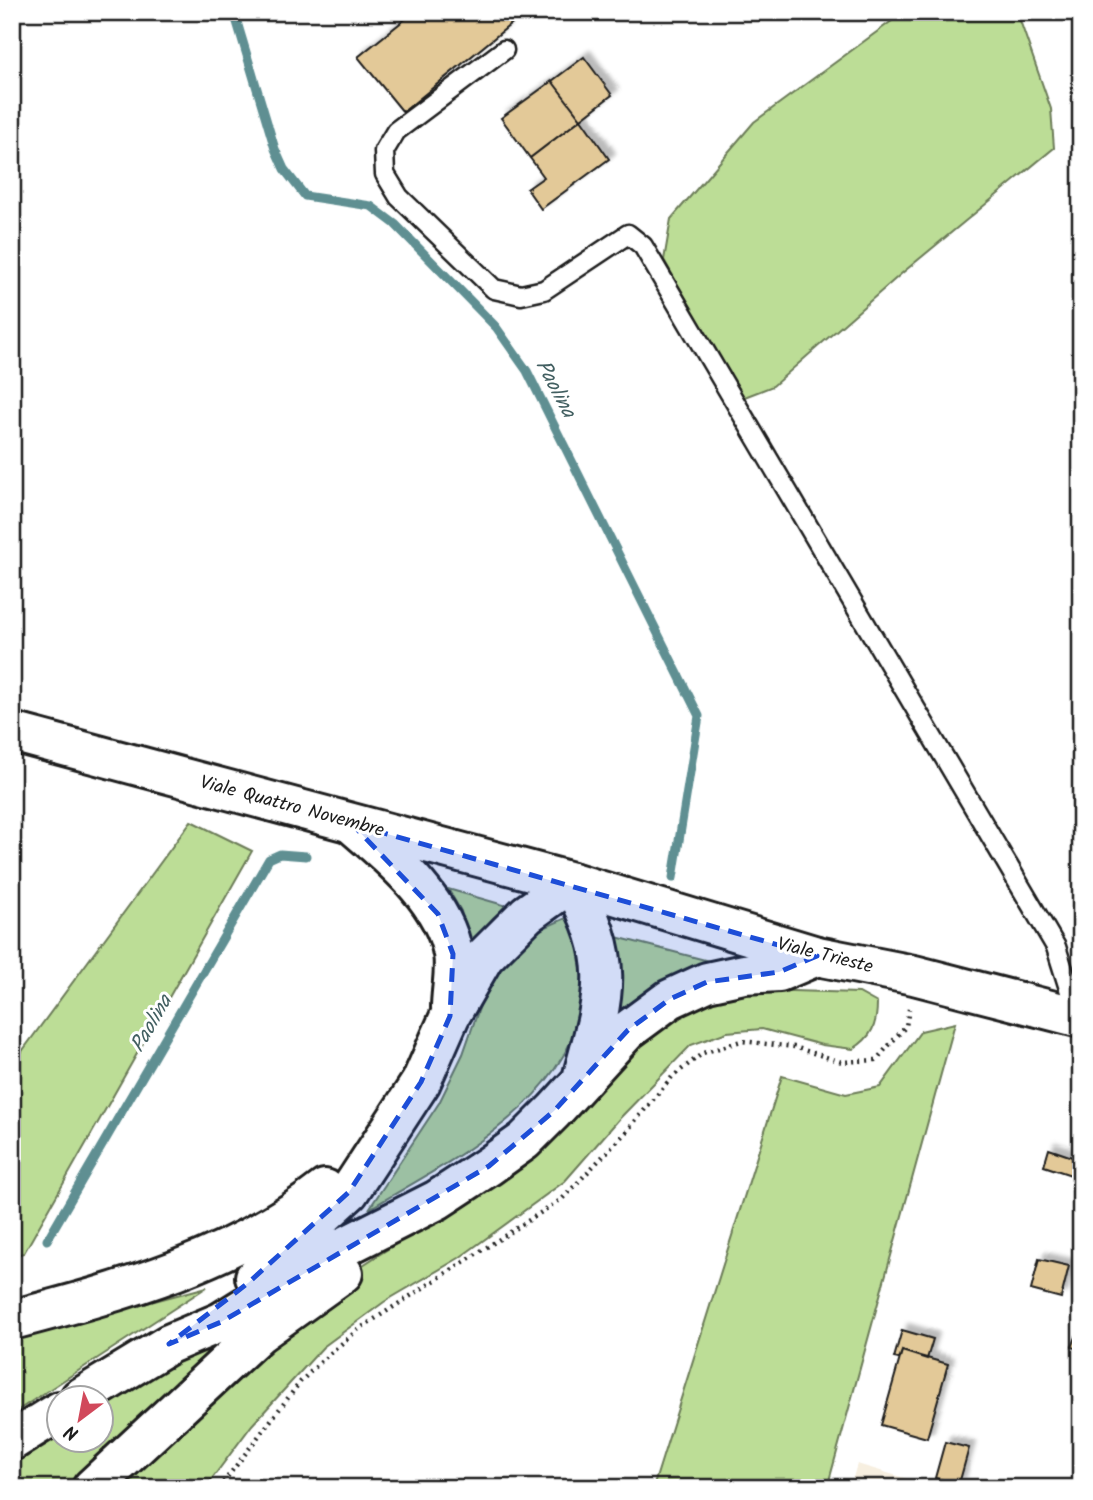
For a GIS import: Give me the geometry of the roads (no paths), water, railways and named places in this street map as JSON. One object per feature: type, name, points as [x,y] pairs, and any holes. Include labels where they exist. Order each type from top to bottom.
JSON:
[{"type":"main road","name":"Viale Quattro Novembre","points":[[12,732],[572,882]]},
{"type":"main road","points":[[352,824],[389,857],[438,914],[453,954],[450,1016]]},
{"type":"main road","name":"Viale Trieste","points":[[572,882],[817,956],[914,975],[1079,1018]]},
{"type":"main road","points":[[103,1384],[169,1344],[305,1234],[349,1192],[421,1082],[450,1016],[484,957],[527,914],[572,882],[590,915],[604,972],[601,1009],[583,1077]]},
{"type":"main road","points":[[92,1488],[258,1334],[397,1234],[437,1200],[524,1141],[628,1030],[670,999],[707,982],[744,974],[779,972],[817,956]]},
{"type":"main road","points":[[12,1320],[178,1272],[241,1243],[299,1209],[379,1146]]},
{"type":"main road","points":[[169,1344],[221,1322],[328,1255],[437,1200]]},
{"type":"main road","points":[[12,1441],[46,1420]]},
{"type":"lane","points":[[504,50],[396,131],[384,151],[385,174],[399,197],[494,289],[521,295],[544,290],[628,234],[643,246],[1056,947],[1079,1018]]},
{"type":"waterway","name":"Paolina","points":[[234,12],[275,149],[284,169],[305,196],[371,206],[395,224],[496,327],[527,371],[699,716],[673,878]]},
{"type":"waterway","name":"Paolina","points":[[47,1240],[269,859],[280,854],[306,856]]}]
